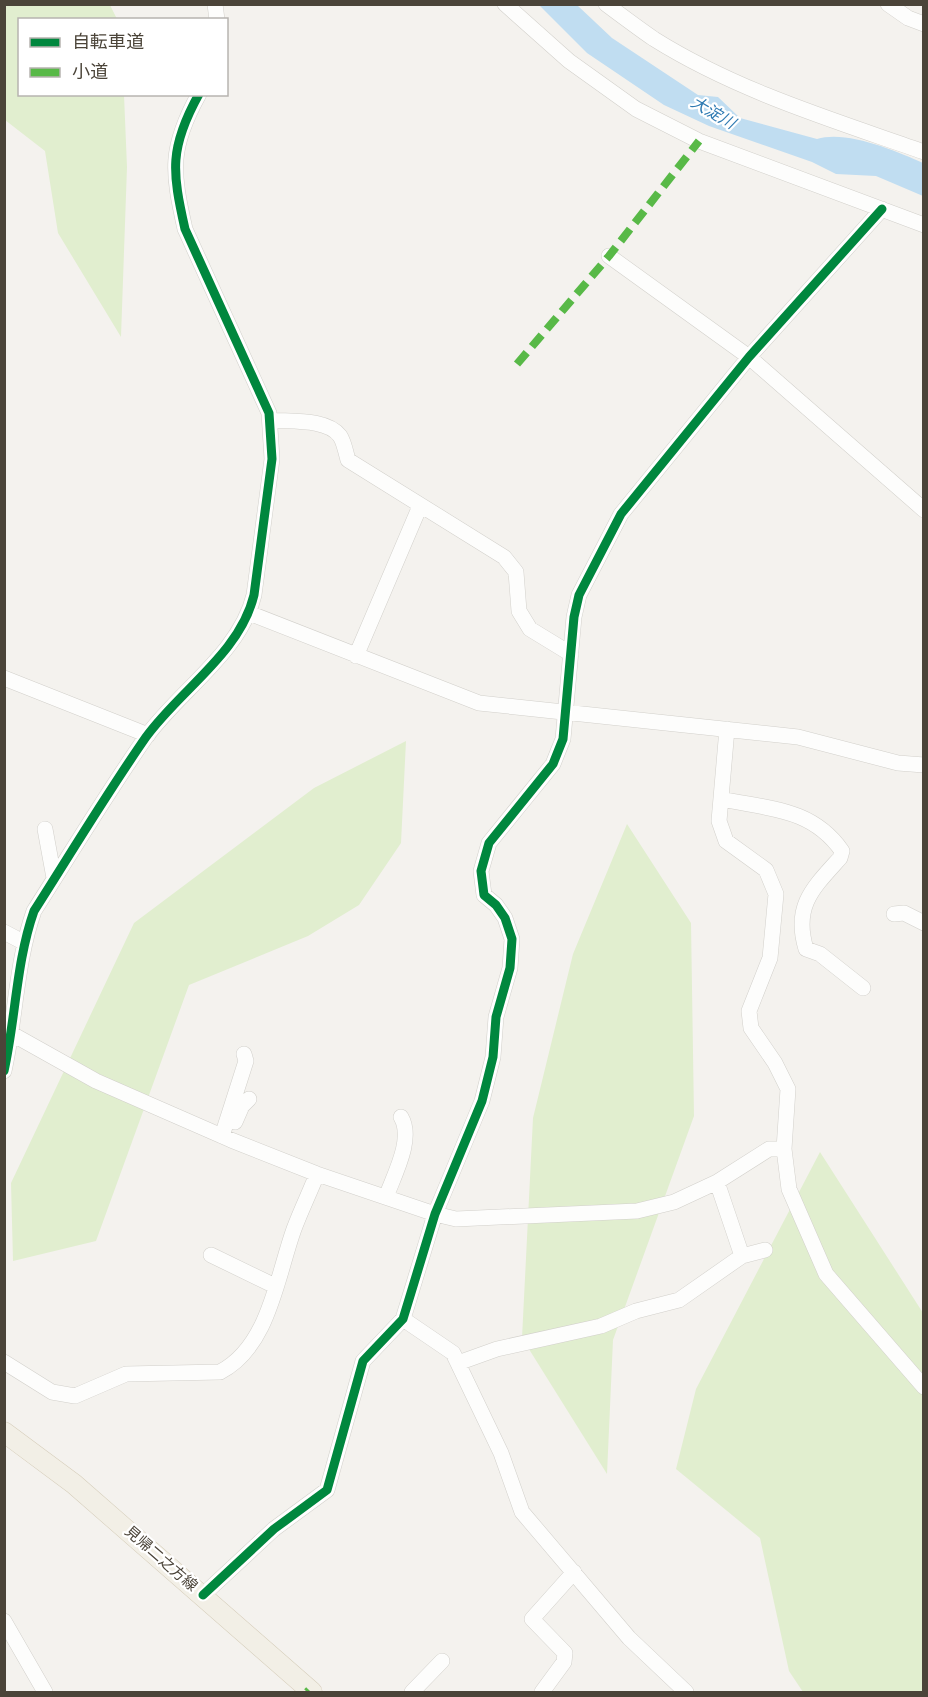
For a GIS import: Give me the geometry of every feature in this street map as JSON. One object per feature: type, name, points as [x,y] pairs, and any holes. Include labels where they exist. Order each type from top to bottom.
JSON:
[{"type":"main road","name":"見帰二之方線","points":[[4,1432],[74,1484],[312,1692]]},
{"type":"street","points":[[505,4],[569,61],[636,109],[699,141],[924,225]]},
{"type":"street","points":[[606,4],[655,39],[718,73],[807,111],[924,152]]},
{"type":"street","points":[[888,4],[908,18],[924,24]]},
{"type":"street","points":[[4,1071],[12,1034],[11,996],[23,942],[34,911],[148,735],[233,639],[249,613],[272,459],[270,420],[243,353],[185,229],[178,198],[174,163],[181,126],[198,96]]},
{"type":"street","points":[[203,1595],[274,1529],[327,1490],[363,1361],[403,1319],[435,1214],[482,1101],[493,1057],[496,1017],[510,968],[512,939],[505,918],[496,905],[484,895],[481,871],[489,843],[553,764],[563,739],[574,617],[579,595],[621,514],[749,357],[882,209]]},
{"type":"street","points":[[609,256],[749,357],[924,510]]},
{"type":"street","points":[[270,420],[310,423],[330,428],[340,436],[348,460],[504,557],[516,572],[519,611],[530,629],[571,654]]},
{"type":"street","points":[[356,656],[420,506]]},
{"type":"street","points":[[249,613],[479,704],[798,737],[898,763],[924,765]]},
{"type":"street","points":[[4,678],[148,735]]},
{"type":"street","points":[[727,729],[719,821],[726,841],[766,870],[776,894],[770,958],[749,1011],[751,1028],[775,1063],[788,1089],[784,1149],[789,1189],[826,1274],[924,1387]]},
{"type":"street","points":[[721,800],[798,814],[819,825],[836,842],[842,851],[840,858],[810,893],[804,908],[801,931],[806,949],[820,954],[863,988]]},
{"type":"street","points":[[45,829],[54,878]]},
{"type":"street","points":[[894,914],[904,913],[924,922]]},
{"type":"street","points":[[4,932],[23,942]]},
{"type":"street","points":[[12,1034],[96,1081],[227,1138],[317,1174],[456,1219],[637,1211],[674,1202],[717,1182],[769,1149],[784,1149]]},
{"type":"street","points":[[227,1138],[246,1061],[244,1054]]},
{"type":"street","points":[[227,1138],[249,1099]]},
{"type":"street","points":[[386,1197],[404,1146],[405,1123],[401,1117]]},
{"type":"street","points":[[4,1362],[52,1392],[75,1396],[126,1374],[220,1372],[232,1365],[251,1341],[267,1315],[275,1286],[317,1174]]},
{"type":"street","points":[[717,1182],[741,1256]]},
{"type":"street","points":[[458,1363],[497,1349],[601,1326],[636,1311],[679,1300],[741,1256],[765,1250]]},
{"type":"street","points":[[211,1256],[275,1286]]},
{"type":"street","points":[[403,1319],[453,1353],[501,1453],[522,1512],[629,1638],[686,1692]]},
{"type":"street","points":[[542,1692],[564,1662],[565,1653],[532,1619],[574,1572]]},
{"type":"street","points":[[4,1621],[45,1692]]},
{"type":"street","points":[[412,1692],[442,1661]]},
{"type":"green space","points":[[4,5],[110,5],[116,18],[18,18],[18,96],[124,96],[127,167],[121,337],[58,233],[45,151],[5,120]]},
{"type":"green space","points":[[406,741],[401,843],[359,905],[308,936],[189,985],[96,1241],[13,1261],[11,1183],[134,923],[314,788]]},
{"type":"green space","points":[[627,824],[691,923],[694,1116],[613,1340],[607,1474],[522,1338],[533,1118],[573,954]]},
{"type":"green space","points":[[820,1152],[923,1313],[923,1692],[803,1692],[789,1671],[760,1538],[676,1469],[696,1389]]},
{"type":"water","name":"大淀川","points":[[539,5],[577,5],[612,38],[698,95],[718,97],[740,118],[817,139],[842,137],[857,139],[923,163],[923,196],[876,176],[836,174],[812,162],[709,126],[664,105],[587,53]]},
{"type":"marked path","points":[[517,364],[609,256],[699,141]]},
{"type":"cycle path","points":[[4,1071],[23,950],[34,911],[146,737],[223,653],[236,635],[247,616],[254,595],[272,459],[269,413],[185,229],[177,191],[176,160],[182,130],[198,96]]},
{"type":"cycle path","points":[[203,1595],[274,1529],[327,1490],[363,1361],[403,1319],[435,1214],[482,1101],[493,1057],[496,1017],[510,968],[512,939],[505,918],[496,905],[484,895],[481,871],[489,843],[553,764],[563,739],[574,617],[579,595],[621,514],[749,357],[882,209]]}]
